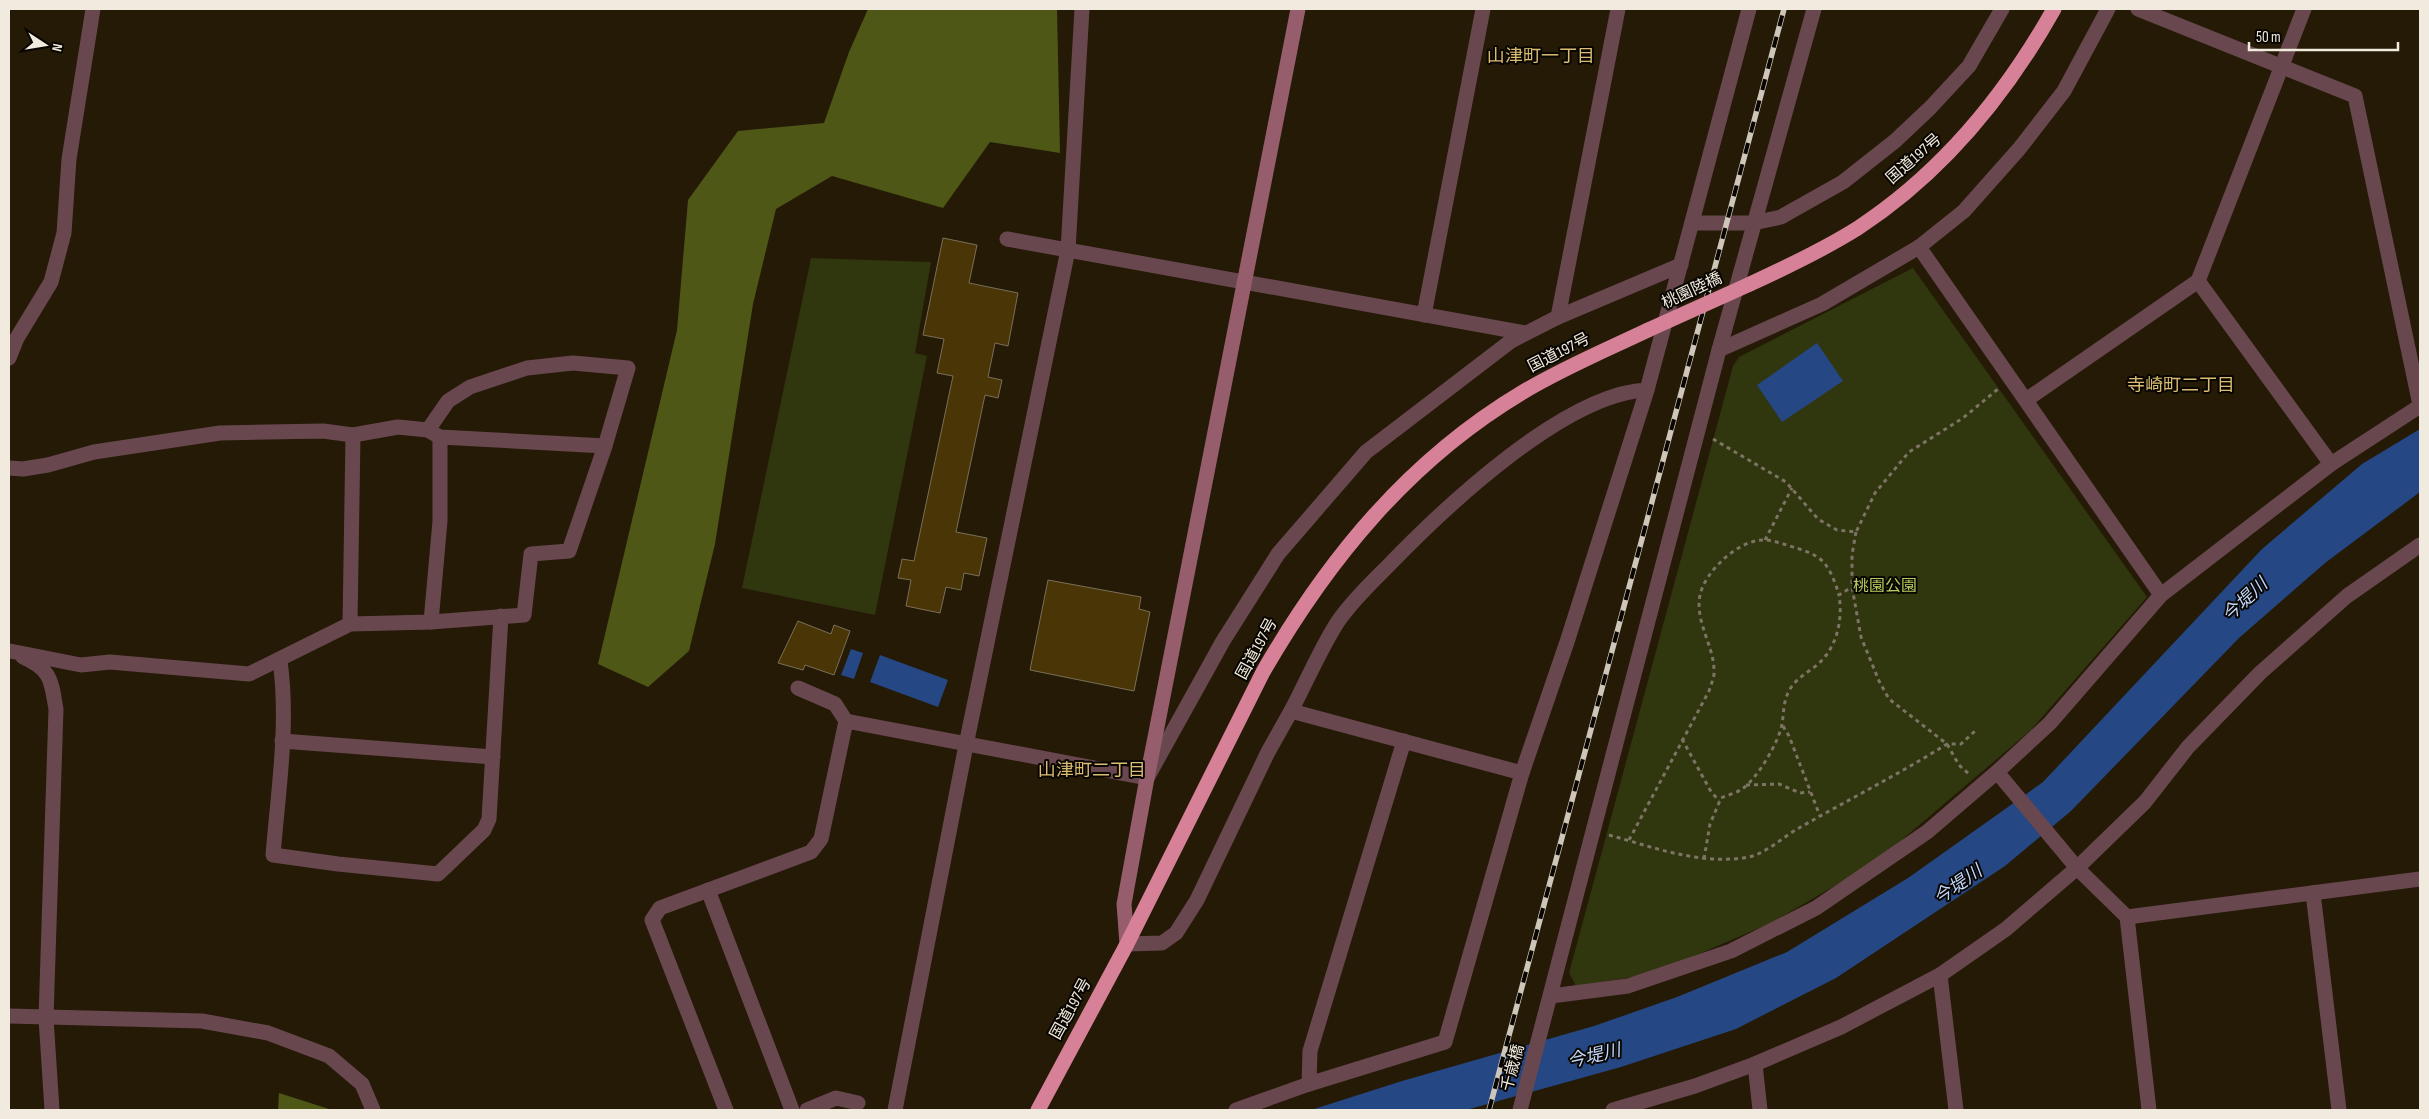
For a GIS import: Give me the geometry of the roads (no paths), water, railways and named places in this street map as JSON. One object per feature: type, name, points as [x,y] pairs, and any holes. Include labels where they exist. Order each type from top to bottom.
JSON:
[{"type":"highway","name":"国道197号","points":[[1750,284],[1814,253],[1859,227],[1918,182],[1948,155],[1998,96],[2027,54],[2054,9]]},
{"type":"highway","name":"桃園陸橋","points":[[1648,330],[1750,284]]},
{"type":"highway","name":"国道197号","points":[[1038,1110],[1127,944],[1263,672],[1310,595],[1336,559],[1392,495],[1476,424],[1544,380],[1648,330]]},
{"type":"street","points":[[9,358],[17,338],[50,282],[64,233],[69,159],[93,9]]},
{"type":"street","points":[[895,1110],[966,745],[1068,250],[1082,9]]},
{"type":"street","points":[[1298,9],[1147,778],[1124,904],[1127,944],[1162,943],[1176,933],[1197,900],[1268,752],[1339,620],[1408,544],[1451,504],[1541,433],[1594,403],[1629,391],[1648,390]]},
{"type":"street","points":[[1424,315],[1483,9]]},
{"type":"street","points":[[1558,317],[1618,9]]},
{"type":"street","points":[[1236,1110],[1309,1084],[1445,1042],[1522,773],[1648,390],[1749,9]]},
{"type":"street","name":"千歳橋","points":[[1520,1110],[1753,222],[1814,9]]},
{"type":"street","points":[[1692,223],[1753,222],[1781,217],[1843,182],[1895,141],[1930,108],[1969,66],[2002,9]]},
{"type":"street","points":[[1719,350],[1822,304],[1919,247],[1964,211],[2019,149],[2064,91],[2108,9]]},
{"type":"street","points":[[1551,996],[1628,986],[1730,951],[1816,908],[1927,832],[1998,772],[2050,723],[2160,595],[2331,464],[2420,405],[2355,96],[2138,9]]},
{"type":"street","points":[[2026,400],[2198,280],[2304,9]]},
{"type":"street","points":[[1007,239],[1526,334]]},
{"type":"street","points":[[1919,247],[2160,595]]},
{"type":"street","points":[[1147,778],[1223,641],[1278,554],[1366,452],[1511,340],[1558,317],[1681,265]]},
{"type":"street","points":[[2198,280],[2331,464]]},
{"type":"street","points":[[9,650],[81,665],[110,662],[250,674],[280,661],[350,624],[431,622],[524,615],[531,554],[569,551],[605,446],[628,368],[573,363],[527,368],[470,387],[448,400],[434,433],[440,521],[431,622]]},
{"type":"street","points":[[9,468],[23,469],[48,465],[94,452],[220,433],[323,431],[353,435],[398,427],[434,433],[605,446]]},
{"type":"street","points":[[350,624],[353,435]]},
{"type":"street","points":[[1612,1110],[1695,1086],[1755,1064],[1841,1027],[1940,975],[2006,929],[2077,868],[2144,802],[2188,747],[2260,673],[2347,596],[2420,545]]},
{"type":"street","points":[[280,661],[283,682],[282,741],[274,856],[438,874],[484,830],[490,819],[501,616]]},
{"type":"street","points":[[9,650],[36,663],[51,679],[56,710],[46,1018],[52,1110]]},
{"type":"street","points":[[726,1110],[652,920],[660,908],[811,852],[821,839],[846,721],[835,704],[798,688]]},
{"type":"street","points":[[1291,710],[1522,773]]},
{"type":"street","points":[[846,721],[1147,778]]},
{"type":"street","points":[[282,741],[494,757]]},
{"type":"street","points":[[1309,1084],[1310,1051],[1404,741]]},
{"type":"street","points":[[1998,772],[2077,868],[2127,916],[2149,1110]]},
{"type":"street","points":[[2127,916],[2420,879]]},
{"type":"street","points":[[708,890],[792,1110]]},
{"type":"street","points":[[2314,893],[2339,1110]]},
{"type":"street","points":[[1940,975],[1956,1110]]},
{"type":"street","points":[[9,1016],[202,1020],[268,1033],[329,1056],[362,1084],[373,1110]]},
{"type":"street","points":[[1755,1064],[1760,1110]]},
{"type":"street","points":[[807,1110],[836,1098],[858,1103]]},
{"type":"water","points":[[1817,343],[1843,381],[1782,422],[1757,385]]},
{"type":"water","name":"今堤川","points":[[2420,429],[2420,492],[2325,563],[2239,638],[2071,811],[2005,866],[1836,978],[1736,1029],[1621,1067],[1466,1110],[1311,1110],[1402,1081],[1594,1026],[1677,997],[1787,952],[1908,878],[2043,782],[2262,549],[2362,464]]},
{"type":"water","points":[[851,649],[863,653],[854,679],[841,675]]},
{"type":"water","points":[[880,655],[948,680],[938,707],[870,682]]},
{"type":"railway","points":[[1489,1110],[1784,9]]},
{"type":"district","name":"山津町一丁目","points":[[1541,56]]},
{"type":"district","name":"寺崎町二丁目","points":[[2181,385]]},
{"type":"district","name":"山津町二丁目","points":[[1092,770]]},
{"type":"park label","name":"桃園公園","points":[[1885,586]]}]
